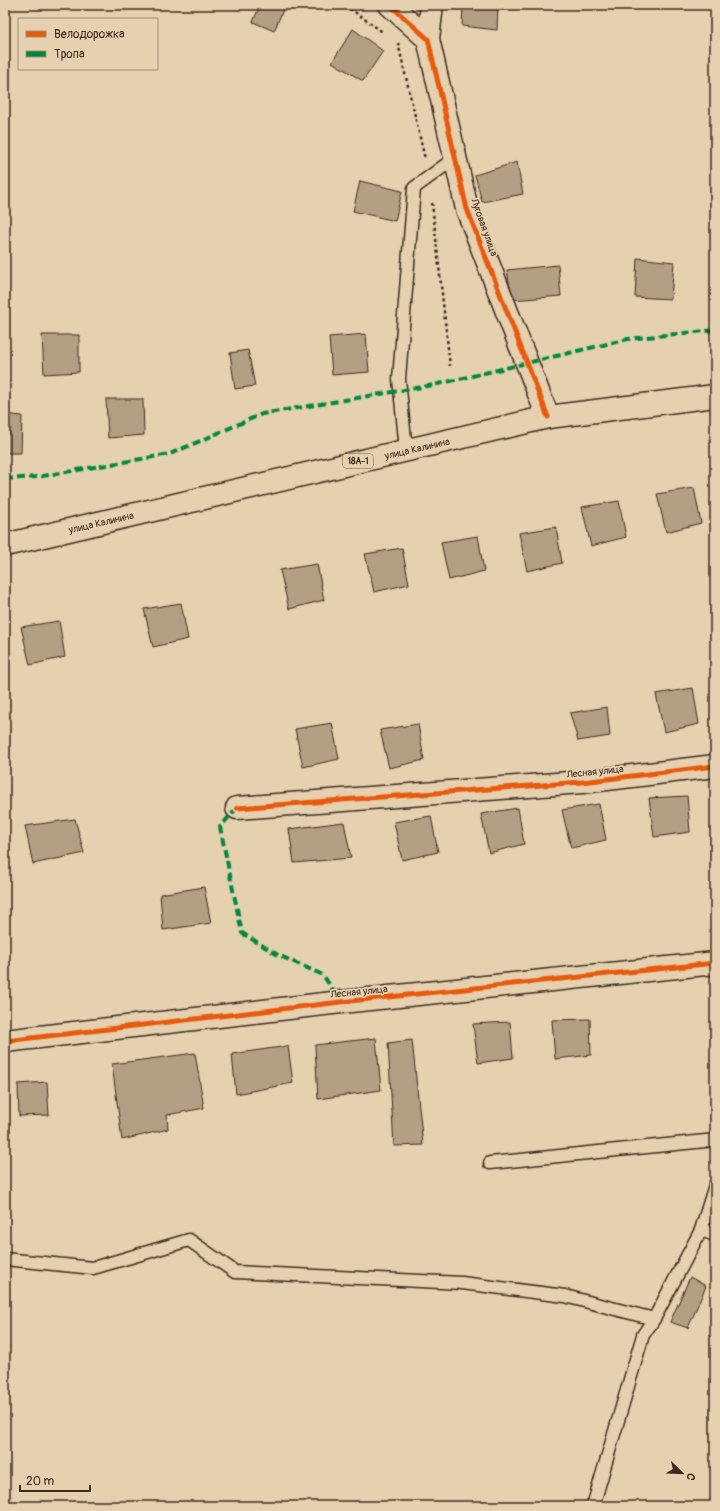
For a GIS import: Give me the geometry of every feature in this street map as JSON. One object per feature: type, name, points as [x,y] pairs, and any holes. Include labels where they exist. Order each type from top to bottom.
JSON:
[{"type":"street","points":[[390,5],[428,39]]},
{"type":"street","name":"Луговая улица","points":[[432,5],[428,39],[467,209],[548,417]]},
{"type":"street","name":"улица Калинина","points":[[5,545],[548,417],[715,396]]},
{"type":"street","name":"Лесная улица","points":[[237,808],[582,782],[715,766]]},
{"type":"street","name":"Лесная улица","points":[[5,1041],[347,1001],[715,963]]},
{"type":"lane","points":[[406,450],[399,378],[414,188],[456,158]]},
{"type":"lane","points":[[490,1163],[715,1140]]},
{"type":"lane","points":[[592,1506],[643,1335],[654,1319],[701,1230],[715,1185]]},
{"type":"lane","points":[[701,1230],[715,1235]]},
{"type":"lane","points":[[5,1259],[93,1268],[189,1240],[235,1272],[462,1283],[566,1296],[654,1319]]},
{"type":"building","points":[[260,5],[285,5],[274,31],[253,22]]},
{"type":"building","points":[[463,5],[498,7],[497,30],[462,26]]},
{"type":"building","points":[[353,29],[383,51],[363,81],[332,62]]},
{"type":"building","points":[[517,162],[523,194],[482,202],[475,175]]},
{"type":"building","points":[[360,181],[402,191],[395,221],[353,211]]},
{"type":"building","points":[[637,258],[674,262],[671,299],[635,297]]},
{"type":"building","points":[[558,265],[561,296],[512,300],[507,270]]},
{"type":"building","points":[[366,334],[369,372],[332,375],[329,337]]},
{"type":"building","points":[[42,335],[79,335],[79,372],[44,374]]},
{"type":"building","points":[[248,350],[255,386],[235,389],[230,353]]},
{"type":"building","points":[[106,399],[143,399],[144,435],[108,438]]},
{"type":"building","points":[[5,414],[22,416],[21,453],[5,453]]},
{"type":"building","points":[[694,488],[701,523],[666,532],[657,494]]},
{"type":"building","points":[[619,501],[626,537],[591,546],[582,507]]},
{"type":"building","points":[[556,527],[562,563],[527,571],[519,533]]},
{"type":"building","points":[[478,536],[484,571],[449,580],[441,542]]},
{"type":"building","points":[[402,548],[409,584],[374,592],[365,554]]},
{"type":"building","points":[[317,564],[324,600],[289,609],[280,570]]},
{"type":"building","points":[[181,603],[188,639],[153,647],[144,609]]},
{"type":"building","points":[[59,621],[65,657],[30,665],[21,627]]},
{"type":"building","points":[[693,688],[699,724],[664,732],[656,694]]},
{"type":"building","points":[[607,707],[610,736],[578,741],[570,713]]},
{"type":"building","points":[[332,723],[339,759],[303,767],[295,729]]},
{"type":"building","points":[[418,724],[424,760],[389,768],[380,730]]},
{"type":"building","points":[[687,796],[690,832],[654,837],[649,798]]},
{"type":"building","points":[[599,804],[606,840],[571,848],[562,810]]},
{"type":"building","points":[[518,808],[524,844],[489,853],[481,814]]},
{"type":"building","points":[[431,816],[438,852],[402,860],[394,822]]},
{"type":"building","points":[[75,819],[84,853],[33,864],[25,826]]},
{"type":"building","points":[[344,822],[351,858],[294,863],[289,829]]},
{"type":"building","points":[[204,887],[211,923],[163,930],[160,894]]},
{"type":"building","points":[[590,1019],[591,1055],[555,1059],[552,1020]]},
{"type":"building","points":[[510,1022],[513,1058],[478,1063],[473,1024]]},
{"type":"building","points":[[376,1038],[381,1090],[318,1099],[315,1045]]},
{"type":"building","points":[[412,1040],[423,1145],[394,1146],[388,1043]]},
{"type":"building","points":[[288,1046],[293,1083],[236,1094],[232,1054]]},
{"type":"building","points":[[195,1053],[204,1108],[167,1115],[168,1129],[122,1140],[112,1064]]},
{"type":"building","points":[[47,1082],[49,1115],[19,1116],[18,1084]]},
{"type":"building","points":[[690,1277],[706,1286],[688,1328],[670,1322]]},
{"type":"marked path","points":[[5,479],[37,477],[170,454],[262,414],[434,385],[628,339],[715,330]]},
{"type":"marked path","points":[[237,808],[220,827],[242,933],[278,955],[323,975],[341,1002]]},
{"type":"cycle path","points":[[390,5],[428,39],[467,209],[548,417]]},
{"type":"cycle path","points":[[237,808],[582,782],[715,766]]},
{"type":"cycle path","points":[[5,1041],[341,1002],[715,963]]}]
